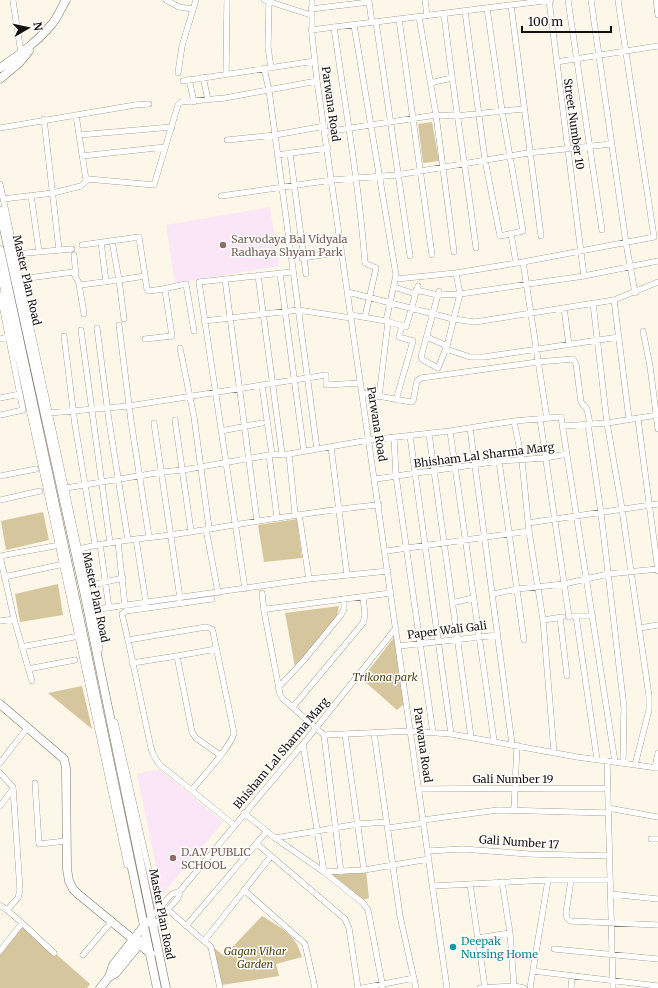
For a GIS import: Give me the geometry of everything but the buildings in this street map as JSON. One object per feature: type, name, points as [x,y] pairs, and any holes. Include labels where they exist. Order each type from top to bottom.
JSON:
[{"type":"main road","points":[[0,79],[19,63],[35,42],[53,23],[66,0]]},
{"type":"main road","points":[[0,68],[35,42]]},
{"type":"main road","name":"Master Plan Road","points":[[0,211],[79,553],[166,988]]},
{"type":"main road","name":"Master Plan Road","points":[[0,250],[143,926],[147,935],[157,988]]},
{"type":"main road","points":[[0,704],[61,755],[66,763],[67,869],[73,889],[151,954]]},
{"type":"main road","points":[[100,988],[109,977],[116,973],[137,941],[143,926],[152,916]]},
{"type":"main road","points":[[137,941],[147,935],[154,926]]},
{"type":"street","points":[[166,0],[179,7],[193,9]]},
{"type":"street","points":[[178,73],[182,46],[196,0]]},
{"type":"street","points":[[226,74],[227,0]]},
{"type":"street","name":"Parwana Road","points":[[312,0],[311,30],[315,61],[360,382],[376,479],[378,505],[386,551],[447,988]]},
{"type":"street","points":[[425,0],[427,16]]},
{"type":"street","points":[[311,30],[550,0]]},
{"type":"street","name":"Street Number 10","points":[[550,0],[556,62],[584,276]]},
{"type":"street","points":[[568,0],[578,59],[602,230]]},
{"type":"street","points":[[591,0],[611,144],[635,293]]},
{"type":"street","points":[[396,279],[456,274],[516,264],[581,250],[651,239],[654,236],[618,0]]},
{"type":"street","points":[[656,0],[658,15]]},
{"type":"street","points":[[13,1],[21,53]]},
{"type":"street","points":[[271,68],[268,47],[267,1],[311,15]]},
{"type":"street","points":[[311,8],[369,2],[374,22],[391,122],[397,175],[410,256]]},
{"type":"street","points":[[510,5],[528,153],[540,236]]},
{"type":"street","points":[[465,11],[485,160],[500,236],[523,231],[502,111],[487,8]]},
{"type":"street","points":[[444,14],[456,116],[465,164],[476,248]]},
{"type":"street","points":[[419,17],[436,115],[454,252]]},
{"type":"street","points":[[399,19],[414,118],[419,172],[432,255]]},
{"type":"street","points":[[354,25],[396,279],[387,321],[379,397]]},
{"type":"street","points":[[334,28],[348,128],[358,178],[366,263],[376,268],[365,317]]},
{"type":"street","points":[[556,62],[658,46]]},
{"type":"street","points":[[183,81],[315,61]]},
{"type":"street","points":[[264,68],[269,90],[292,272],[317,449]]},
{"type":"street","points":[[203,77],[208,100]]},
{"type":"street","points":[[430,83],[452,78]]},
{"type":"street","points":[[190,79],[194,102]]},
{"type":"street","points":[[86,180],[154,185],[179,104],[318,81]]},
{"type":"street","points":[[0,128],[44,119],[148,104]]},
{"type":"street","points":[[227,140],[325,129],[348,128],[436,115],[456,116],[523,109]]},
{"type":"street","points":[[3,199],[53,193],[81,186],[86,180],[76,114]]},
{"type":"street","points":[[44,119],[59,250]]},
{"type":"street","points":[[79,135],[172,127]]},
{"type":"street","points":[[221,196],[332,180],[397,175],[528,153],[589,145],[611,144]]},
{"type":"street","points":[[82,156],[165,147]]},
{"type":"street","points":[[277,155],[328,148]]},
{"type":"street","points":[[290,153],[302,258],[306,274]]},
{"type":"street","points":[[0,184],[87,586],[115,724],[158,910]]},
{"type":"street","points":[[31,196],[38,252]]},
{"type":"street","points":[[511,233],[516,264]]},
{"type":"street","points":[[82,245],[139,237],[148,290],[163,289],[186,284],[194,331]]},
{"type":"street","points":[[112,241],[124,319]]},
{"type":"street","points":[[101,242],[106,282]]},
{"type":"street","points":[[15,254],[72,248]]},
{"type":"street","points":[[302,258],[342,252]]},
{"type":"street","points":[[74,255],[76,276],[79,284],[84,314]]},
{"type":"street","points":[[394,287],[438,293],[460,294],[584,276],[632,268],[658,261]]},
{"type":"street","points":[[523,262],[528,284],[547,419]]},
{"type":"street","points":[[21,279],[73,272],[76,276]]},
{"type":"street","points":[[244,589],[199,282],[292,272]]},
{"type":"street","points":[[0,273],[143,926]]},
{"type":"street","points":[[280,273],[293,380],[304,452]]},
{"type":"street","points":[[438,293],[422,355],[423,360],[439,367],[460,294],[456,274]]},
{"type":"street","points":[[258,275],[282,454]]},
{"type":"street","points":[[79,284],[106,282],[145,276]]},
{"type":"street","points":[[225,279],[257,521]]},
{"type":"street","points":[[348,292],[369,299],[453,319],[475,322],[614,300],[635,293],[658,282]]},
{"type":"street","points":[[145,339],[172,336],[166,292],[163,289]]},
{"type":"street","points":[[204,321],[298,310],[365,317],[387,321],[406,327],[416,290]]},
{"type":"street","points":[[0,295],[23,410],[0,415]]},
{"type":"street","points":[[614,300],[629,419]]},
{"type":"street","points":[[593,304],[607,423],[632,572],[649,704],[635,765]]},
{"type":"street","points":[[564,308],[569,345]]},
{"type":"street","points":[[120,325],[129,406],[149,537]]},
{"type":"street","points":[[396,400],[413,341],[399,337],[402,326]]},
{"type":"street","points":[[97,328],[128,540]]},
{"type":"street","points":[[81,330],[110,543]]},
{"type":"street","points":[[643,331],[650,366],[658,429]]},
{"type":"street","points":[[0,339],[8,336]]},
{"type":"street","points":[[64,336],[85,485],[98,544],[109,608]]},
{"type":"street","points":[[427,337],[462,355],[476,357],[619,337]]},
{"type":"street","points":[[180,348],[202,466],[207,529],[218,593]]},
{"type":"street","points":[[362,393],[413,402],[417,381],[421,378],[538,362],[573,359],[576,364],[581,402],[587,409],[601,513],[624,708],[623,763]]},
{"type":"street","points":[[49,413],[108,409],[215,394],[239,388],[326,375],[326,385],[360,382]]},
{"type":"street","points":[[262,385],[278,517]]},
{"type":"street","points":[[0,398],[20,394]]},
{"type":"street","points":[[66,488],[249,458],[304,452],[369,440],[450,432],[514,421],[561,417],[563,426],[607,423],[657,415]]},
{"type":"street","points":[[493,594],[538,586],[564,584],[608,574],[658,570],[638,418]]},
{"type":"street","points":[[540,419],[569,617]]},
{"type":"street","points":[[175,420],[191,531]]},
{"type":"street","points":[[514,421],[522,461],[529,531],[543,620],[554,752]]},
{"type":"street","points":[[154,423],[180,598]]},
{"type":"street","points":[[221,431],[262,423]]},
{"type":"street","name":"Bhisham Lal Sharma Marg","points":[[376,479],[498,461],[522,461],[567,454],[563,426]]},
{"type":"street","points":[[470,428],[514,745],[514,810]]},
{"type":"street","points":[[450,432],[494,741]]},
{"type":"street","points":[[429,434],[471,737]]},
{"type":"street","points":[[410,436],[437,642],[451,734]]},
{"type":"street","points":[[394,437],[396,476],[433,733]]},
{"type":"street","points":[[331,447],[347,575]]},
{"type":"street","points":[[289,454],[297,514],[309,579]]},
{"type":"street","points":[[567,454],[615,762]]},
{"type":"street","points":[[498,461],[524,640]]},
{"type":"street","points":[[0,476],[36,469]]},
{"type":"street","points":[[0,500],[40,491]]},
{"type":"street","points":[[528,523],[554,521],[658,504]]},
{"type":"street","points":[[79,553],[98,544],[170,535],[338,508],[378,505]]},
{"type":"street","points":[[386,551],[529,531]]},
{"type":"street","points":[[136,539],[146,603]]},
{"type":"street","points":[[118,542],[125,606]]},
{"type":"street","points":[[32,681],[21,647],[0,556],[54,546]]},
{"type":"street","points":[[4,577],[59,566]]},
{"type":"street","points":[[92,610],[309,579],[388,571]]},
{"type":"street","points":[[87,586],[123,578]]},
{"type":"street","points":[[262,593],[278,688],[282,698],[316,726],[324,735],[341,872]]},
{"type":"street","points":[[264,611],[267,608],[391,593]]},
{"type":"street","points":[[293,707],[363,623],[365,615],[363,597]]},
{"type":"street","points":[[452,603],[473,598]]},
{"type":"street","points":[[212,599],[126,610],[122,614],[153,754],[159,764],[234,825]]},
{"type":"street","points":[[278,688],[304,660],[341,615],[344,609],[344,599]]},
{"type":"street","points":[[576,616],[597,759]]},
{"type":"street","points":[[543,620],[560,617],[593,616]]},
{"type":"street","points":[[560,617],[567,676]]},
{"type":"street","points":[[0,621],[14,618]]},
{"type":"street","points":[[640,628],[658,625]]},
{"type":"street","points":[[128,640],[206,627],[212,629],[234,733],[231,740],[220,755],[192,790]]},
{"type":"street","name":"Bhisham Lal Sharma Marg","points":[[154,926],[178,898],[180,891],[303,744],[396,628]]},
{"type":"street","name":"Paper Wali Gali","points":[[399,646],[498,635]]},
{"type":"street","points":[[21,647],[74,636]]},
{"type":"street","points":[[132,664],[216,649]]},
{"type":"street","points":[[177,656],[192,732],[196,738],[220,755]]},
{"type":"street","points":[[28,669],[75,660]]},
{"type":"street","points":[[0,763],[28,727]]},
{"type":"street","points":[[324,735],[410,731],[451,734],[607,761],[657,768],[658,753]]},
{"type":"street","points":[[374,733],[400,916],[416,988]]},
{"type":"street","points":[[346,734],[364,870]]},
{"type":"street","points":[[303,744],[324,872]]},
{"type":"street","points":[[607,761],[613,985]]},
{"type":"street","points":[[0,773],[11,783],[13,789],[20,890],[18,898],[7,910]]},
{"type":"street","points":[[35,783],[39,844],[66,841]]},
{"type":"street","name":"Gali Number 19","points":[[419,788],[607,788]]},
{"type":"street","points":[[0,806],[13,789]]},
{"type":"street","points":[[275,838],[358,824],[387,825],[424,822],[484,811],[608,810],[658,817]]},
{"type":"street","points":[[244,813],[275,838],[324,872],[363,903],[368,910],[382,986]]},
{"type":"street","points":[[186,926],[267,831]]},
{"type":"street","points":[[651,839],[658,840]]},
{"type":"street","points":[[257,844],[342,915],[348,923],[358,988]]},
{"type":"street","name":"Gali Number 17","points":[[428,851],[462,849],[529,854],[610,856]]},
{"type":"street","points":[[205,940],[271,856]]},
{"type":"street","points":[[324,872],[364,870],[429,859]]},
{"type":"street","points":[[433,886],[548,880],[610,880]]},
{"type":"street","points":[[530,988],[548,880]]},
{"type":"street","points":[[571,880],[566,913],[568,919],[658,926]]},
{"type":"street","points":[[502,882],[510,933],[514,986]]},
{"type":"street","points":[[470,884],[485,988]]},
{"type":"street","points":[[244,890],[305,944],[315,988]]},
{"type":"street","name":"Bhisham Lal Sharma Marg","points":[[152,916],[172,894],[180,891]]},
{"type":"street","points":[[611,894],[658,899]]},
{"type":"street","points":[[0,905],[54,952]]},
{"type":"street","points":[[168,910],[205,940],[211,947],[220,988]]},
{"type":"street","points":[[83,955],[112,921]]},
{"type":"street","points":[[0,951],[22,923]]},
{"type":"street","points":[[477,938],[510,933]]},
{"type":"street","points":[[554,948],[658,959]]},
{"type":"street","points":[[533,971],[613,985],[658,986]]},
{"type":"street","points":[[571,988],[572,977]]},
{"type":"street","points":[[363,988],[382,986],[414,978]]},
{"type":"street","points":[[480,988],[514,986],[524,988]]},
{"type":"shaded area","name":"Sarvodaya Bal Vidyala Radhaya Shyam Park","points":[[270,207],[279,266],[175,283],[166,225]]},
{"type":"shaded area","name":"D.A.V PUBLIC SCHOOL","points":[[159,769],[223,822],[162,895],[137,774]]},
{"type":"green space","points":[[432,122],[439,161],[423,163],[418,124]]},
{"type":"green space","points":[[43,512],[49,540],[6,550],[1,521]]},
{"type":"green space","points":[[297,519],[302,558],[264,562],[258,525]]},
{"type":"green space","points":[[58,584],[63,615],[20,622],[15,594]]},
{"type":"green space","points":[[339,606],[337,616],[295,667],[285,613]]},
{"type":"green space","name":"Trikona park","points":[[395,636],[405,703],[397,710],[362,679]]},
{"type":"green space","points":[[82,686],[92,729],[48,693]]},
{"type":"green space","points":[[366,870],[369,898],[361,901],[331,874]]},
{"type":"green space","name":"Gagan Vihar Garden","points":[[262,916],[282,928],[292,937],[296,942],[302,957],[276,964],[279,976],[222,985],[212,946],[224,956]]},
{"type":"green space","points":[[21,923],[90,984],[87,988],[0,988],[0,950]]},
{"type":"place","name":"Sarvodaya Bal Vidyala Radhaya Shyam Park","points":[[223,245]]},
{"type":"place","name":"D.A.V PUBLIC SCHOOL","points":[[173,858]]},
{"type":"place","name":"Deepak Nursing Home","points":[[453,947]]}]
